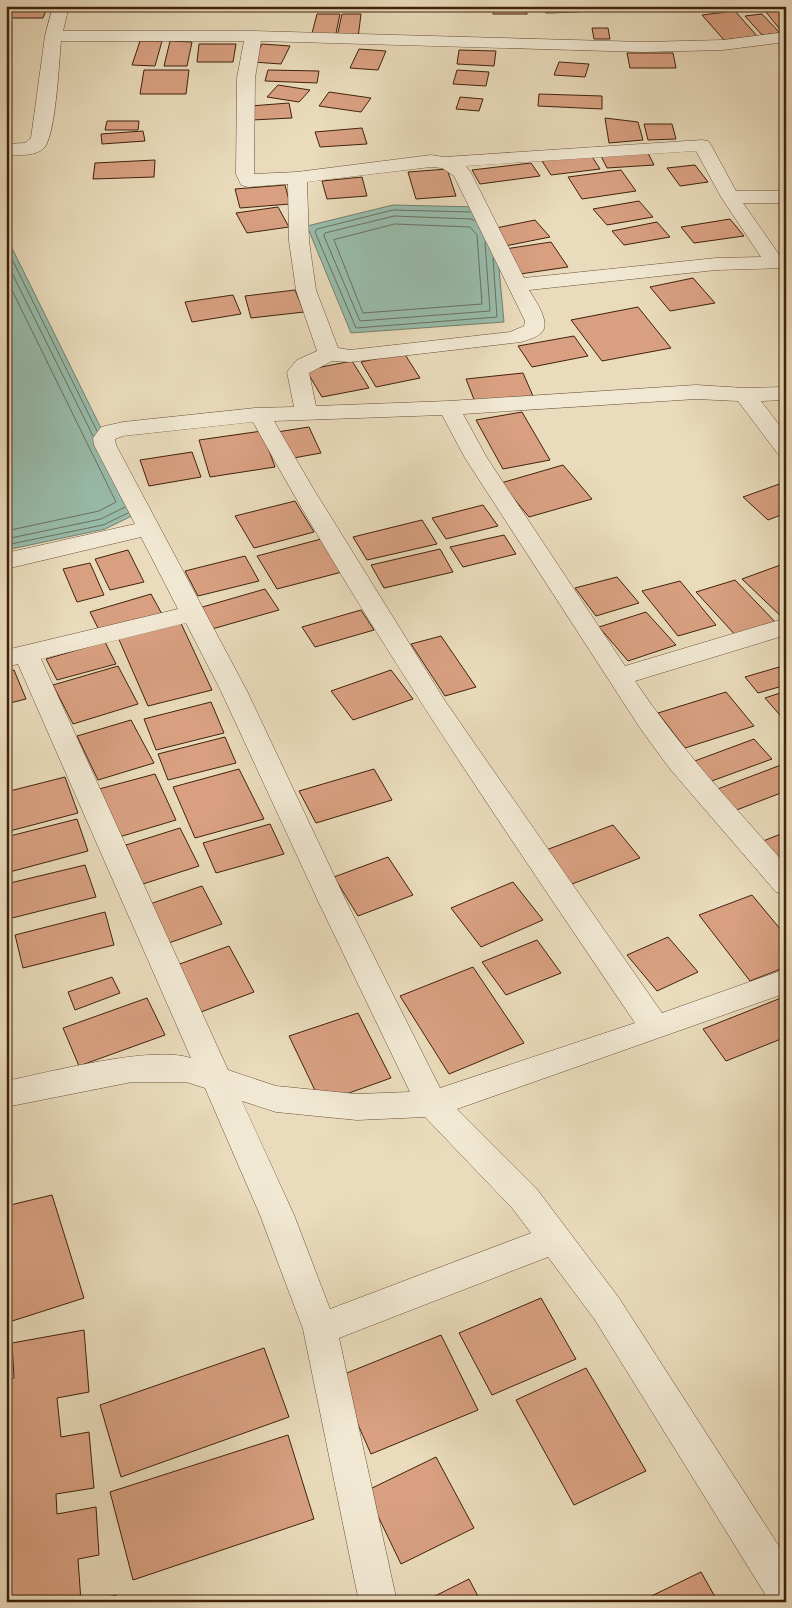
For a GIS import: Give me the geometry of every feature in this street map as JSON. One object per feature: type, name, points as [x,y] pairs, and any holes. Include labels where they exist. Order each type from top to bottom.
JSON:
[{"type":"street","points":[[6,150],[32,147],[39,140],[47,94],[53,36],[61,6]]},
{"type":"street","points":[[53,36],[254,36],[644,47],[723,45],[786,37]]},
{"type":"street","points":[[254,36],[246,78],[246,179],[248,181],[296,178],[431,161],[447,162],[702,145],[730,198],[780,262]]},
{"type":"street","points":[[306,412],[298,372],[305,365],[329,354],[350,356],[514,338],[534,329],[535,321],[462,173],[447,162]]},
{"type":"street","points":[[296,178],[299,241],[306,290],[329,354]]},
{"type":"street","points":[[730,198],[786,197]]},
{"type":"street","points":[[517,285],[716,264],[780,262]]},
{"type":"street","points":[[786,393],[745,395],[696,392],[669,393],[449,408],[260,415],[109,432],[104,438],[105,445],[238,700],[333,903],[432,1104],[524,1198],[607,1309],[786,1592]]},
{"type":"street","points":[[745,395],[786,449]]},
{"type":"street","points":[[449,408],[476,458],[649,722],[680,762],[786,884]]},
{"type":"street","points":[[260,415],[299,485],[436,707],[655,1028]]},
{"type":"street","points":[[6,561],[149,528]]},
{"type":"street","points":[[194,613],[16,657],[216,1079],[277,1215],[320,1329],[378,1602]]},
{"type":"street","points":[[618,676],[786,626]]},
{"type":"street","points":[[6,1094],[132,1069],[162,1068],[186,1069],[276,1099],[356,1107],[432,1104],[786,981]]},
{"type":"street","points":[[320,1329],[556,1240]]},
{"type":"water","points":[[393,205],[478,207],[495,226],[504,322],[351,333],[307,226]]},
{"type":"water","points":[[6,236],[142,511],[105,529],[6,550]]},
{"type":"building","points":[[493,6],[527,6],[527,14],[493,14]]},
{"type":"building","points":[[545,6],[577,6],[579,12],[546,13]]},
{"type":"building","points":[[6,7],[47,8],[43,18],[6,18]]},
{"type":"building","points":[[786,10],[786,31],[782,32],[766,12]]},
{"type":"building","points":[[735,11],[757,36],[724,40],[702,15]]},
{"type":"building","points":[[317,14],[340,14],[335,38],[311,37]]},
{"type":"building","points":[[342,14],[361,14],[358,38],[337,37]]},
{"type":"building","points":[[762,14],[780,33],[762,35],[745,16]]},
{"type":"building","points":[[592,28],[608,28],[610,39],[594,39]]},
{"type":"building","points":[[140,41],[162,41],[155,66],[132,65]]},
{"type":"building","points":[[170,41],[192,42],[187,66],[164,66]]},
{"type":"building","points":[[199,44],[236,44],[233,62],[197,62]]},
{"type":"building","points":[[262,44],[290,46],[281,64],[253,62]]},
{"type":"building","points":[[359,49],[386,51],[378,70],[350,68]]},
{"type":"building","points":[[459,50],[496,51],[494,66],[457,64]]},
{"type":"building","points":[[627,53],[673,53],[676,68],[630,68]]},
{"type":"building","points":[[559,62],[589,64],[585,77],[554,75]]},
{"type":"building","points":[[144,70],[189,70],[186,94],[140,94]]},
{"type":"building","points":[[268,70],[319,71],[317,83],[265,81]]},
{"type":"building","points":[[457,70],[489,72],[486,86],[453,84]]},
{"type":"building","points":[[278,85],[310,90],[299,102],[267,97]]},
{"type":"building","points":[[329,92],[371,98],[361,112],[319,106]]},
{"type":"building","points":[[539,94],[602,96],[602,109],[538,106]]},
{"type":"building","points":[[460,97],[483,99],[479,111],[456,109]]},
{"type":"building","points":[[289,103],[292,118],[252,120],[250,106]]},
{"type":"building","points":[[605,118],[638,122],[643,140],[609,143]]},
{"type":"building","points":[[107,121],[139,121],[138,130],[105,130]]},
{"type":"building","points":[[644,124],[672,124],[676,139],[648,140]]},
{"type":"building","points":[[362,128],[367,144],[320,147],[315,132]]},
{"type":"building","points":[[143,131],[145,141],[102,144],[101,134]]},
{"type":"building","points":[[647,151],[654,165],[607,168],[600,154]]},
{"type":"building","points":[[591,155],[600,169],[551,175],[542,161]]},
{"type":"building","points":[[155,160],[154,177],[93,179],[95,163]]},
{"type":"building","points":[[531,163],[540,176],[480,184],[472,170]]},
{"type":"building","points":[[695,165],[708,182],[680,186],[667,168]]},
{"type":"building","points":[[447,169],[456,196],[416,199],[408,172]]},
{"type":"building","points":[[621,170],[636,191],[582,199],[568,177]]},
{"type":"building","points":[[362,177],[367,196],[327,199],[322,181]]},
{"type":"building","points":[[285,185],[290,204],[240,208],[235,189]]},
{"type":"building","points":[[639,201],[653,217],[607,225],[593,209]]},
{"type":"building","points":[[278,207],[289,227],[247,233],[236,213]]},
{"type":"building","points":[[730,219],[744,236],[694,243],[681,227]]},
{"type":"building","points":[[535,220],[550,237],[505,246],[491,229]]},
{"type":"building","points":[[657,222],[670,237],[624,245],[612,231]]},
{"type":"building","points":[[551,242],[568,267],[520,274],[505,249]]},
{"type":"building","points":[[693,278],[715,303],[670,311],[650,287]]},
{"type":"building","points":[[295,290],[304,312],[251,318],[245,296]]},
{"type":"building","points":[[233,295],[241,314],[192,322],[185,302]]},
{"type":"building","points":[[638,307],[671,348],[602,361],[571,320]]},
{"type":"building","points":[[574,336],[588,356],[532,367],[518,346]]},
{"type":"building","points":[[404,353],[420,378],[376,387],[361,362]]},
{"type":"building","points":[[352,361],[369,388],[322,397],[306,370]]},
{"type":"building","points":[[523,373],[533,396],[475,402],[466,379]]},
{"type":"building","points":[[522,412],[550,460],[503,469],[476,420]]},
{"type":"building","points":[[309,427],[321,453],[288,459],[277,432]]},
{"type":"building","points":[[262,431],[275,467],[210,477],[199,440]]},
{"type":"building","points":[[192,452],[201,477],[149,486],[140,460]]},
{"type":"building","points":[[563,465],[592,499],[529,517],[501,483]]},
{"type":"building","points":[[785,482],[786,513],[768,520],[743,497]]},
{"type":"building","points":[[295,501],[314,532],[254,548],[235,516]]},
{"type":"building","points":[[483,505],[498,526],[446,539],[432,518]]},
{"type":"building","points":[[422,520],[437,544],[367,560],[353,537]]},
{"type":"building","points":[[504,535],[516,554],[463,567],[450,547]]},
{"type":"building","points":[[321,539],[342,572],[277,589],[257,556]]},
{"type":"building","points":[[440,549],[453,572],[384,588],[371,565]]},
{"type":"building","points":[[128,550],[144,582],[110,590],[95,559]]},
{"type":"building","points":[[245,556],[259,581],[198,596],[185,571]]},
{"type":"building","points":[[90,563],[104,595],[77,602],[63,569]]},
{"type":"building","points":[[786,563],[786,621],[742,579]]},
{"type":"building","points":[[617,577],[639,603],[596,616],[575,588]]},
{"type":"building","points":[[735,580],[778,625],[738,638],[696,592]]},
{"type":"building","points":[[680,581],[716,625],[678,636],[642,591]]},
{"type":"building","points":[[265,589],[279,610],[212,629],[199,608]]},
{"type":"building","points":[[151,594],[163,616],[101,634],[90,612]]},
{"type":"building","points":[[361,610],[374,630],[315,647],[302,627]]},
{"type":"building","points":[[646,612],[676,645],[628,661],[599,627]]},
{"type":"building","points":[[179,619],[212,690],[148,706],[117,635]]},
{"type":"building","points":[[441,636],[476,687],[445,696],[411,644]]},
{"type":"building","points":[[105,642],[116,664],[57,680],[46,659]]},
{"type":"building","points":[[786,665],[786,685],[758,693],[745,677]]},
{"type":"building","points":[[118,666],[138,704],[73,724],[53,685]]},
{"type":"building","points":[[14,670],[26,699],[6,704],[6,672]]},
{"type":"building","points":[[391,670],[413,699],[353,720],[331,691]]},
{"type":"building","points":[[786,691],[786,722],[765,698]]},
{"type":"building","points":[[726,692],[754,726],[685,748],[658,713]]},
{"type":"building","points":[[211,702],[224,733],[156,750],[144,719]]},
{"type":"building","points":[[131,720],[154,763],[98,780],[77,736]]},
{"type":"building","points":[[225,737],[236,763],[168,780],[158,754]]},
{"type":"building","points":[[754,739],[772,759],[709,782],[692,762]]},
{"type":"building","points":[[781,765],[786,770],[786,791],[734,811],[715,790]]},
{"type":"building","points":[[239,769],[264,819],[195,838],[173,787]]},
{"type":"building","points":[[374,769],[392,800],[316,823],[299,791]]},
{"type":"building","points":[[155,774],[176,820],[119,837],[99,789]]},
{"type":"building","points":[[65,777],[78,813],[6,832],[6,792]]},
{"type":"building","points":[[77,819],[88,851],[6,873],[6,837]]},
{"type":"building","points":[[270,824],[284,854],[216,873],[203,843]]},
{"type":"building","points":[[613,825],[640,858],[572,884],[546,850]]},
{"type":"building","points":[[180,828],[199,866],[143,884],[126,845]]},
{"type":"building","points":[[786,832],[786,876],[758,843]]},
{"type":"building","points":[[388,857],[413,895],[358,916],[334,877]]},
{"type":"building","points":[[85,865],[96,897],[12,918],[6,897],[6,884]]},
{"type":"building","points":[[513,882],[543,920],[481,947],[451,908]]},
{"type":"building","points":[[202,886],[222,924],[166,944],[147,905]]},
{"type":"building","points":[[752,895],[786,936],[786,967],[750,981],[699,915]]},
{"type":"building","points":[[105,912],[114,945],[23,968],[15,935]]},
{"type":"building","points":[[668,937],[698,972],[657,991],[627,955]]},
{"type":"building","points":[[537,940],[561,973],[506,995],[482,962]]},
{"type":"building","points":[[229,946],[254,992],[201,1012],[177,965]]},
{"type":"building","points":[[473,967],[524,1043],[449,1074],[400,996]]},
{"type":"building","points":[[112,977],[120,993],[75,1010],[68,992]]},
{"type":"building","points":[[786,996],[786,1037],[726,1061],[703,1029]]},
{"type":"building","points":[[147,998],[165,1035],[79,1066],[63,1028]]},
{"type":"building","points":[[358,1013],[391,1078],[321,1103],[289,1036]]},
{"type":"building","points":[[52,1195],[84,1298],[6,1323],[6,1206]]},
{"type":"building","points":[[541,1298],[576,1359],[492,1395],[459,1333]]},
{"type":"building","points":[[84,1330],[89,1392],[57,1398],[61,1437],[89,1432],[94,1488],[56,1494],[57,1514],[96,1507],[99,1555],[78,1559],[81,1602],[6,1602],[6,1380],[14,1378],[12,1343]]},
{"type":"building","points":[[441,1335],[478,1410],[371,1454],[337,1377]]},
{"type":"building","points":[[264,1348],[289,1417],[121,1477],[100,1405]]},
{"type":"building","points":[[586,1368],[646,1471],[574,1505],[516,1400]]},
{"type":"building","points":[[288,1435],[314,1519],[133,1580],[110,1492]]},
{"type":"building","points":[[436,1457],[474,1528],[401,1564],[366,1491]]},
{"type":"building","points":[[701,1572],[718,1602],[639,1602]]},
{"type":"building","points":[[469,1579],[481,1602],[423,1602]]},
{"type":"building","points":[[116,1595],[117,1602],[83,1602]]}]
